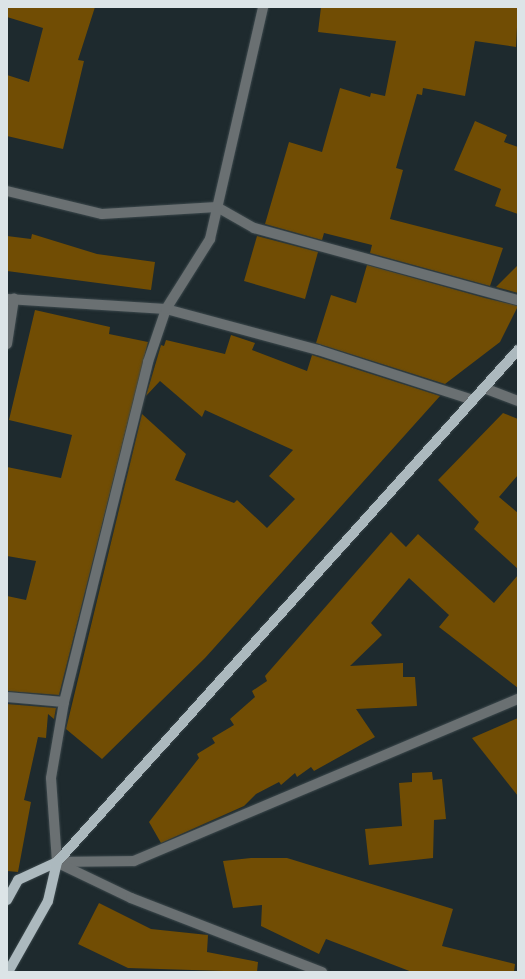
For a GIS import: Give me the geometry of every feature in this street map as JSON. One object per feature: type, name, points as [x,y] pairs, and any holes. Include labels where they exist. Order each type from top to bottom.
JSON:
[{"type":"main road","points":[[7,900],[18,880],[56,862],[518,350]]},
{"type":"main road","points":[[8,972],[48,901],[56,862]]},
{"type":"street","points":[[56,862],[51,778],[64,702],[148,362],[166,309],[210,239],[263,7]]},
{"type":"street","points":[[7,191],[102,214],[217,207],[254,228],[518,300]]},
{"type":"street","points":[[7,344],[11,299],[166,309],[318,350],[472,400]]},
{"type":"street","points":[[484,388],[518,401]]},
{"type":"street","points":[[7,697],[64,702]]},
{"type":"street","points":[[56,862],[134,861],[518,699]]},
{"type":"street","points":[[56,862],[131,898],[310,970],[322,972]]},
{"type":"building","points":[[7,7],[95,7],[78,60],[84,61],[63,149],[7,136],[7,75],[29,82],[43,28],[7,17]]},
{"type":"building","points":[[321,7],[518,7],[516,47],[475,41],[465,96],[423,88],[422,95],[417,94],[396,168],[403,170],[390,219],[503,248],[490,286],[370,253],[372,245],[324,233],[322,240],[265,224],[289,142],[322,152],[340,88],[370,97],[371,93],[385,96],[396,41],[318,32]]},
{"type":"building","points":[[475,121],[507,135],[504,142],[518,147],[518,214],[495,206],[501,189],[454,170]]},
{"type":"building","points":[[32,234],[97,254],[155,262],[151,290],[7,271],[7,236],[31,239]]},
{"type":"building","points":[[257,236],[318,252],[305,299],[244,281]]},
{"type":"building","points":[[367,265],[518,306],[500,342],[445,384],[316,343],[331,295],[356,303]]},
{"type":"building","points":[[518,265],[518,293],[496,287]]},
{"type":"building","points":[[35,310],[110,327],[109,334],[148,342],[59,695],[7,691],[7,596],[26,600],[36,561],[7,556],[7,467],[61,478],[72,435],[9,420]]},
{"type":"building","points":[[231,335],[255,343],[252,350],[307,371],[312,355],[440,396],[205,658],[102,759],[66,729],[142,414],[186,454],[175,480],[234,503],[237,500],[267,528],[295,499],[269,476],[293,450],[205,410],[202,417],[160,381],[146,396],[161,345],[164,346],[166,340],[225,354]]},
{"type":"building","points":[[503,413],[518,419],[518,475],[499,497],[518,513],[518,569],[474,529],[479,522],[438,480]]},
{"type":"building","points":[[391,532],[406,547],[418,534],[494,603],[518,575],[518,688],[439,627],[449,615],[409,578],[371,623],[382,635],[350,666],[403,663],[403,677],[415,677],[417,706],[356,709],[375,737],[314,771],[311,767],[297,777],[295,773],[281,785],[279,782],[256,794],[244,806],[161,843],[149,822],[199,758],[197,754],[215,743],[212,738],[234,725],[230,719],[255,697],[252,691],[267,681],[265,676]]},
{"type":"building","points":[[7,704],[56,708],[54,719],[48,714],[46,738],[38,737],[24,800],[31,802],[18,872],[7,871]]},
{"type":"building","points":[[518,718],[518,796],[472,738]]},
{"type":"building","points":[[432,772],[433,780],[442,779],[446,819],[434,820],[433,858],[369,865],[365,829],[402,826],[399,783],[412,782],[412,773]]},
{"type":"building","points":[[251,858],[287,858],[453,909],[442,946],[515,964],[514,972],[412,972],[326,939],[319,954],[261,926],[262,905],[233,908],[223,861]]},
{"type":"building","points":[[99,903],[151,929],[208,935],[207,952],[258,962],[257,972],[128,968],[78,944]]}]
